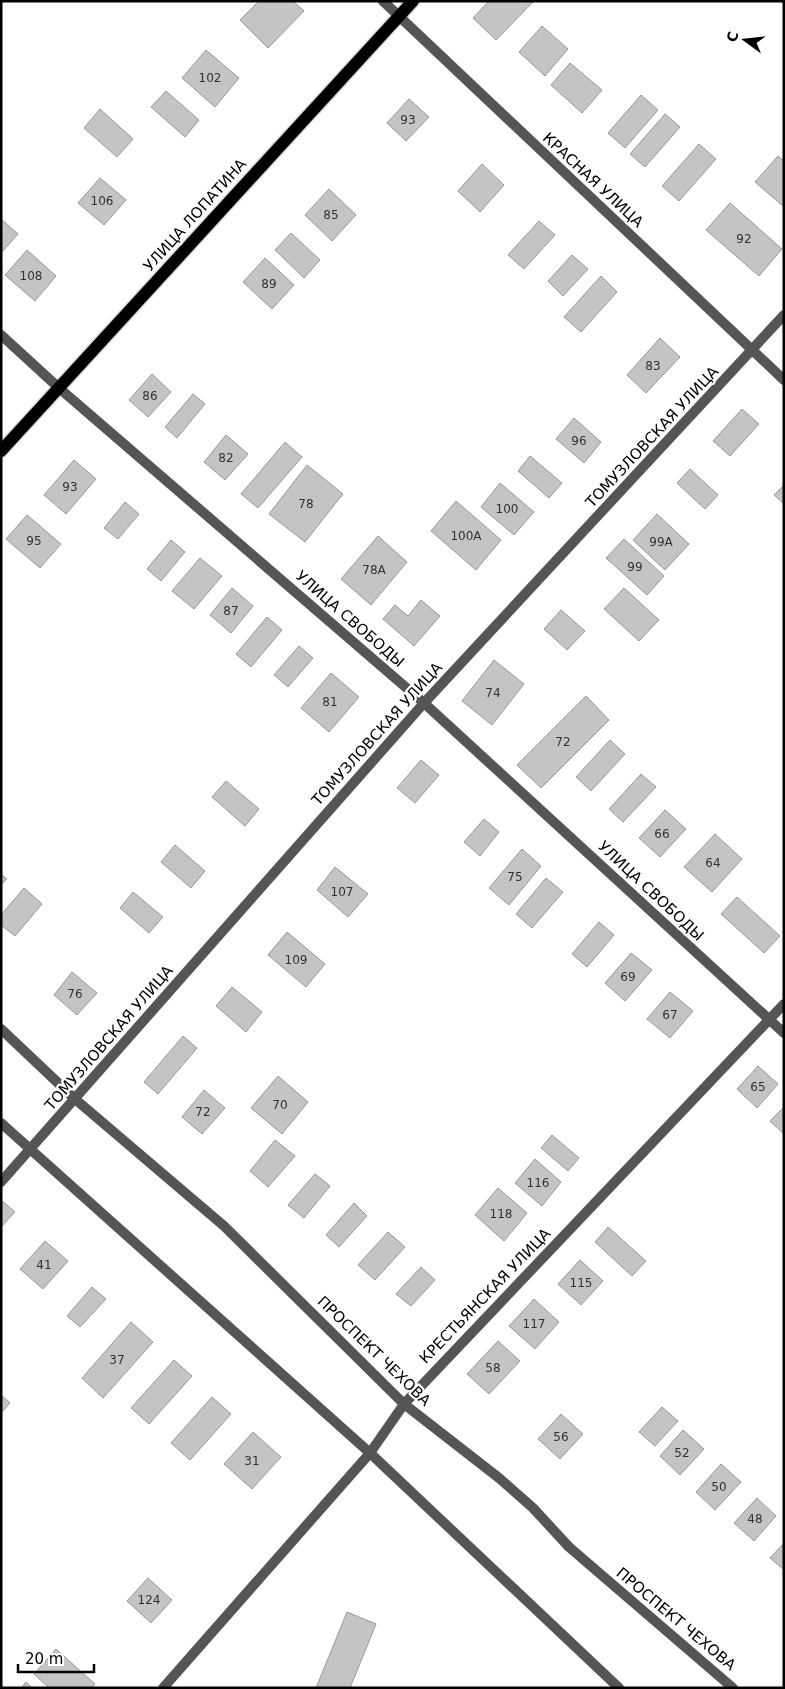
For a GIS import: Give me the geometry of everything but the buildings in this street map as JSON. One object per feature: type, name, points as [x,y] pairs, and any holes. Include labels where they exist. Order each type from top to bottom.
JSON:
[{"type":"main road","name":"УЛИЦА ЛОПАТИНА","points":[[1,451],[413,1]]},
{"type":"street","name":"КРАСНАЯ УЛИЦА","points":[[382,1],[784,380]]},
{"type":"street","name":"ТОМУЗЛОВСКАЯ УЛИЦА","points":[[1,1182],[424,703],[753,351],[784,315]]},
{"type":"street","name":"УЛИЦА СВОБОДЫ","points":[[1,335],[59,388],[424,703],[784,1033]]},
{"type":"street","name":"КРЕСТЬЯНСКАЯ УЛИЦА","points":[[163,1688],[370,1454],[404,1404],[784,1004]]},
{"type":"street","name":"ПРОСПЕКТ ЧЕХОВА","points":[[1,1029],[75,1099],[224,1226],[404,1404],[506,1484],[533,1508],[576,1553],[733,1688]]},
{"type":"street","points":[[1,1123],[370,1454],[619,1688]]}]
